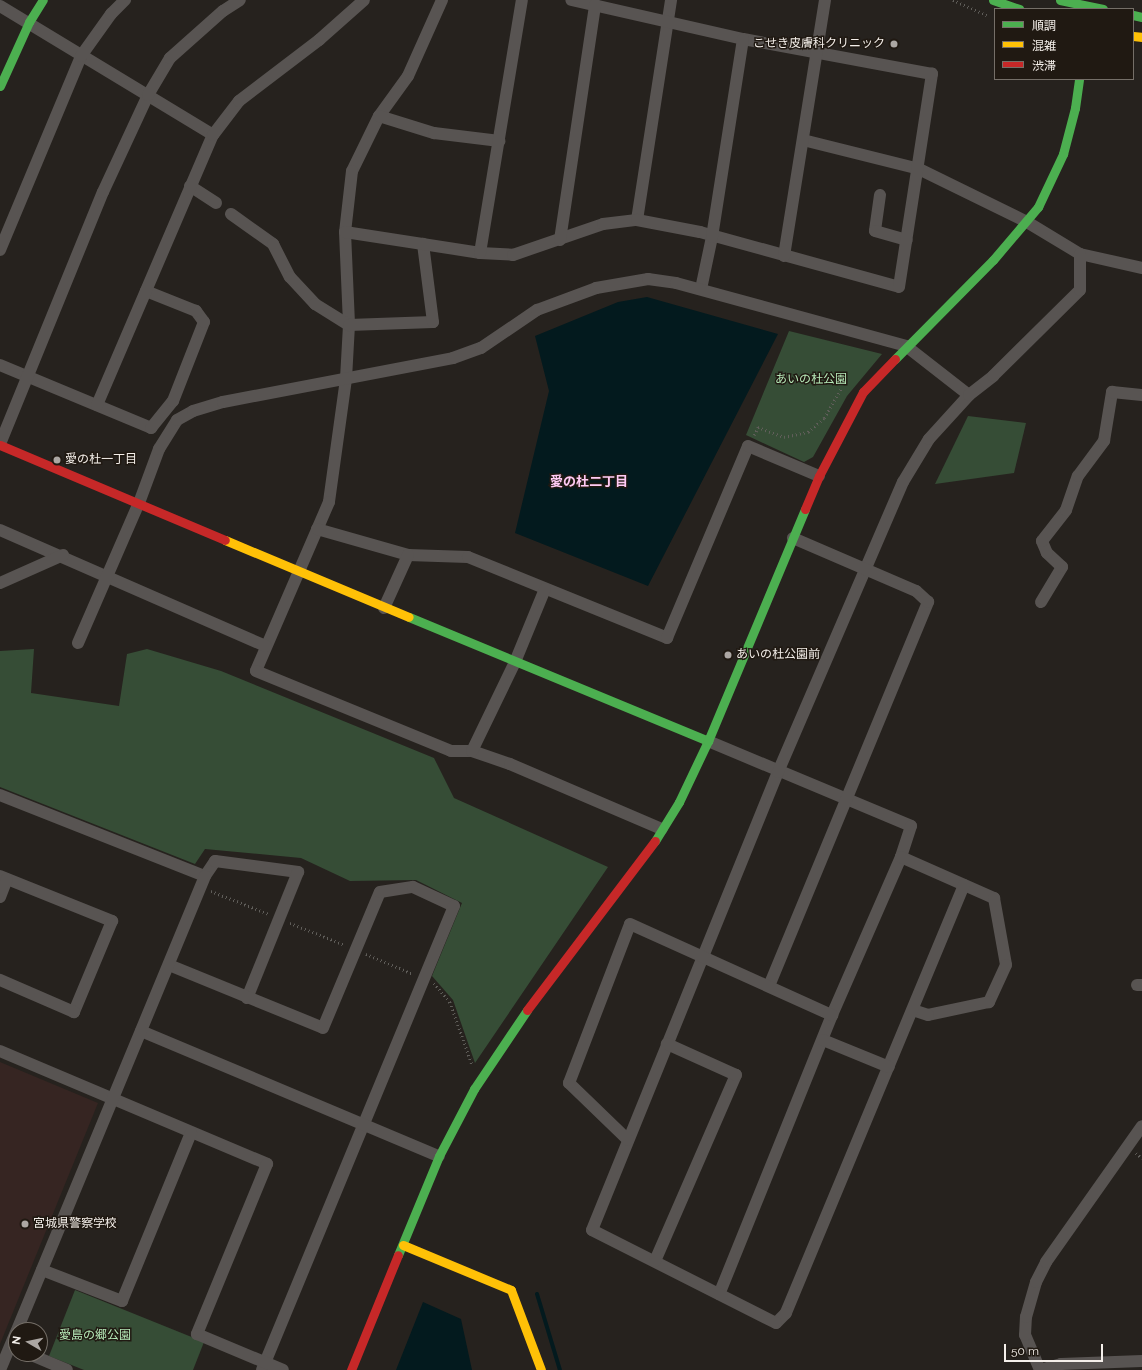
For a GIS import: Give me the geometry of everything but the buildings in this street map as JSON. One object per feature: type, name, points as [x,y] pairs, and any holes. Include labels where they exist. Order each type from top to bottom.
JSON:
[{"type":"street","points":[[0,86],[29,22],[43,0]]},
{"type":"street","points":[[0,250],[81,56],[111,14],[125,0]]},
{"type":"street","points":[[240,0],[223,12],[170,58],[148,95],[103,192],[0,445],[384,608],[708,741],[778,772],[847,798],[911,826],[901,858],[832,1015],[719,1294]]},
{"type":"street","points":[[97,405],[213,135],[238,101],[319,40],[364,0]]},
{"type":"street","points":[[442,0],[408,76],[380,116],[352,171],[345,232],[349,325],[346,379],[329,502],[297,571],[256,671],[451,751],[472,751],[510,764],[662,829]]},
{"type":"street","points":[[480,253],[500,141],[522,0]]},
{"type":"street","points":[[345,232],[480,253],[513,255],[603,224],[637,220],[712,237],[899,287],[919,169],[932,74],[743,39],[667,23],[571,0]]},
{"type":"street","points":[[637,220],[671,0]]},
{"type":"street","points":[[784,256],[824,0]]},
{"type":"street","points":[[993,0],[1015,8]]},
{"type":"street","points":[[1060,0],[1099,8]]},
{"type":"street","points":[[560,240],[595,5]]},
{"type":"street","points":[[0,6],[29,22],[81,56],[213,135]]},
{"type":"street","points":[[701,288],[712,237],[743,39]]},
{"type":"street","points":[[351,1370],[439,1156],[478,1083],[543,986],[646,855],[679,802],[708,741],[819,476],[863,392],[906,346],[963,291],[1027,222],[1038,207],[1062,154],[1075,108],[1079,80]]},
{"type":"street","points":[[380,116],[434,133],[500,141]]},
{"type":"street","points":[[803,140],[919,169],[1027,222],[1080,254],[1142,268]]},
{"type":"street","points":[[190,186],[216,203]]},
{"type":"street","points":[[880,195],[874,231],[907,240]]},
{"type":"street","points":[[231,214],[273,244],[290,277],[315,304],[349,325],[433,322],[423,244]]},
{"type":"street","points":[[964,885],[786,1313],[776,1323],[592,1230],[778,772],[894,501],[915,461],[929,439],[969,395],[993,376],[1080,290],[1080,254]]},
{"type":"street","points":[[78,643],[108,576],[159,449],[177,420],[193,411],[223,402],[453,358],[481,348],[537,310],[596,288],[648,279],[701,288],[906,346],[969,395]]},
{"type":"street","points":[[0,365],[151,428],[173,401],[204,322],[196,311],[146,290]]},
{"type":"street","points":[[1041,602],[1062,567],[1047,553],[1042,541],[1066,510],[1078,476],[1104,441],[1112,392],[1142,395]]},
{"type":"street","points":[[317,529],[408,555],[468,557],[666,638],[748,446],[819,476]]},
{"type":"street","points":[[0,530],[63,555],[266,646]]},
{"type":"street","points":[[769,986],[928,602],[916,591],[793,538]]},
{"type":"street","points":[[0,583],[63,555]]},
{"type":"street","points":[[384,608],[408,555]]},
{"type":"street","points":[[472,751],[515,662],[545,589]]},
{"type":"street","points":[[0,795],[203,882]]},
{"type":"street","points":[[901,858],[994,898],[1006,964],[989,1002],[928,1015],[913,1010]]},
{"type":"street","points":[[20,1322],[203,882],[216,861],[298,872],[247,998]]},
{"type":"street","points":[[0,897],[4,877],[112,921],[74,1012],[0,980]]},
{"type":"street","points":[[169,965],[323,1028],[380,892],[413,887],[454,906],[264,1366]]},
{"type":"street","points":[[628,1140],[569,1084],[630,924],[832,1015]]},
{"type":"street","points":[[141,1031],[365,1122],[439,1156]]},
{"type":"street","points":[[823,1040],[889,1067]]},
{"type":"street","points":[[655,1261],[736,1075],[667,1044]]},
{"type":"street","points":[[0,1051],[112,1100],[267,1164],[197,1334],[264,1366],[283,1370]]},
{"type":"street","points":[[1142,1126],[1046,1262],[1036,1282],[1028,1305],[1025,1334],[1040,1370],[1061,1364],[1142,1361]]},
{"type":"street","points":[[42,1270],[122,1302],[191,1133]]},
{"type":"street","points":[[403,1245],[512,1290],[541,1370]]},
{"type":"street","points":[[0,1370],[8,1356]]},
{"type":"street","points":[[48,1362],[67,1370]]},
{"type":"path","points":[[953,0],[990,16]]},
{"type":"path","points":[[752,439],[758,427],[784,438],[813,429],[826,415],[842,389]]},
{"type":"path","points":[[203,882],[280,918],[432,981],[450,1002],[478,1083]]},
{"type":"shaded area","name":"宮城県警察学校","points":[[0,1062],[98,1103],[0,1344]]},
{"type":"green space","name":"あいの杜公園","points":[[789,331],[882,354],[847,396],[813,457],[804,462],[746,435]]},
{"type":"green space","points":[[968,416],[1026,423],[1014,473],[935,484]]},
{"type":"green space","points":[[34,649],[31,693],[119,706],[127,654],[147,649],[221,671],[434,758],[454,798],[608,867],[475,1063],[453,1000],[432,976],[462,903],[416,880],[350,881],[301,858],[205,849],[195,864],[0,787],[0,651]]},
{"type":"green space","name":"愛島の郷公園","points":[[75,1290],[204,1342],[193,1370],[84,1370],[49,1356]]},
{"type":"water","points":[[647,297],[778,334],[648,586],[515,533],[549,391],[535,336],[618,302]]},
{"type":"water","points":[[423,1302],[461,1319],[472,1370],[396,1370]]},
{"type":"waterway","points":[[537,1294],[560,1370]]},
{"type":"traffic: fast","points":[[0,86],[29,22],[43,0]]},
{"type":"traffic: fast","points":[[993,0],[1016,8]]},
{"type":"traffic: fast","points":[[1060,0],[1098,8]]},
{"type":"traffic: fast","points":[[1134,15],[1142,17]]},
{"type":"traffic: fast","points":[[895,359],[993,260],[1038,207],[1063,154],[1075,108],[1079,80]]},
{"type":"traffic: fast","points":[[655,841],[679,802],[708,741],[805,509]]},
{"type":"traffic: fast","points":[[409,617],[708,741]]},
{"type":"traffic: fast","points":[[398,1255],[439,1156],[474,1089],[527,1010]]},
{"type":"traffic: slow","points":[[1134,36],[1142,37]]},
{"type":"traffic: slow","points":[[225,540],[409,617]]},
{"type":"traffic: slow","points":[[403,1245],[511,1290],[541,1370]]},
{"type":"traffic: jam","points":[[805,509],[819,476],[863,392],[895,359]]},
{"type":"traffic: jam","points":[[0,445],[225,540]]},
{"type":"traffic: jam","points":[[527,1010],[655,841]]},
{"type":"traffic: jam","points":[[351,1370],[398,1255]]},
{"type":"place","name":"こせき皮膚科クリニック","points":[[894,44]]},
{"type":"place","name":"愛の杜一丁目","points":[[57,460]]},
{"type":"place","name":"あいの杜公園前","points":[[728,655]]},
{"type":"place","name":"宮城県警察学校","points":[[25,1224]]},
{"type":"district","name":"愛の杜二丁目","points":[[589,482]]}]
